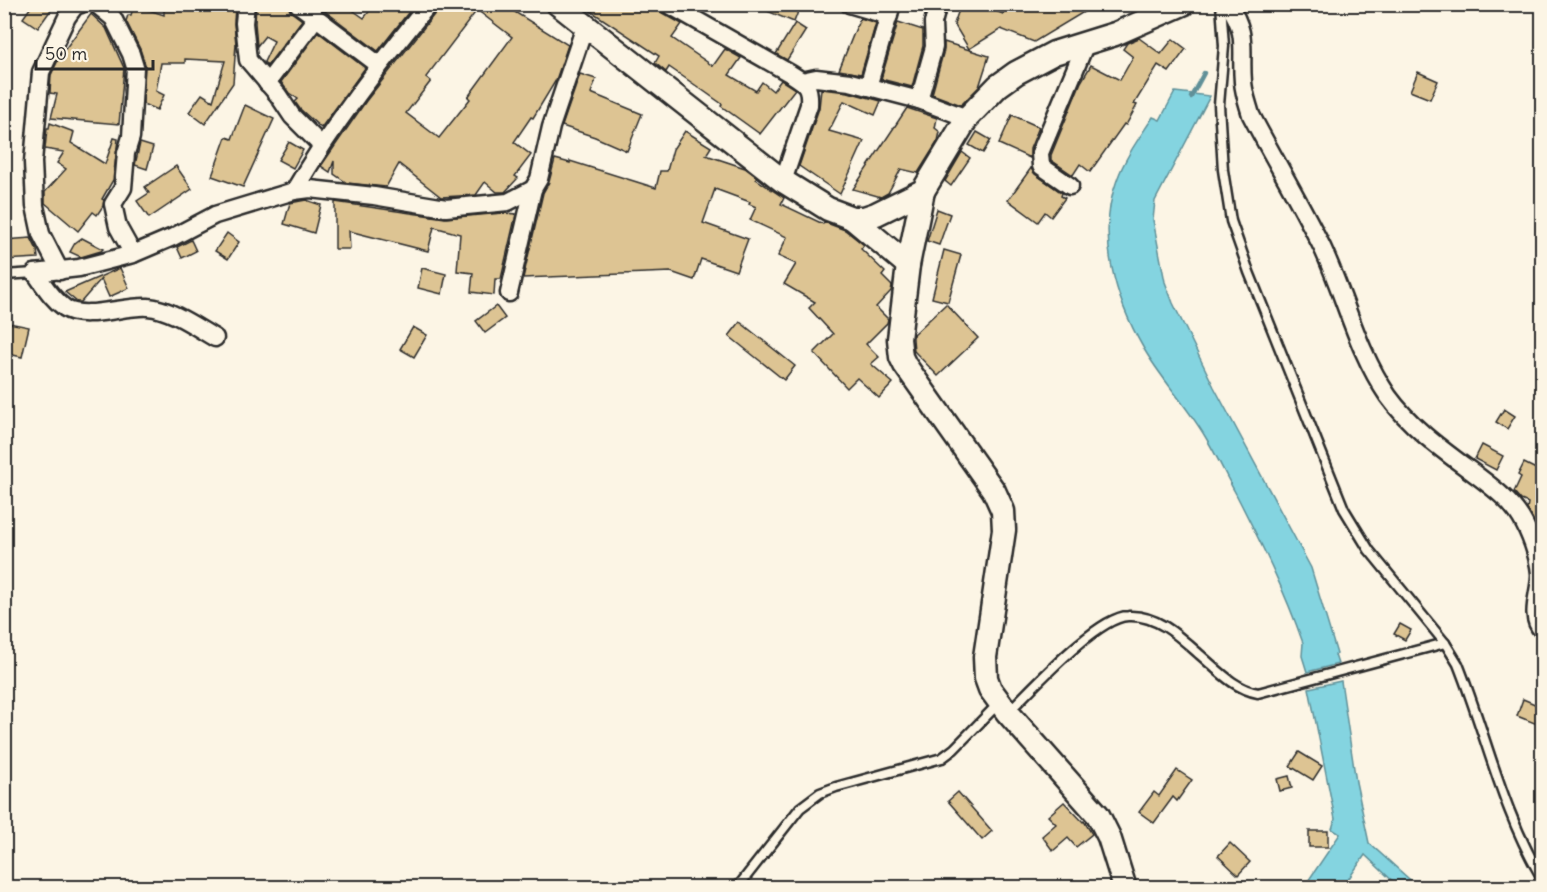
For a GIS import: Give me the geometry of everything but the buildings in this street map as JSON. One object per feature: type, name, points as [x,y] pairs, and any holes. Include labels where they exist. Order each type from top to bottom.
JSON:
[{"type":"street","points":[[60,271],[41,234],[35,206],[33,162],[41,72],[67,17],[75,6],[81,4]]},
{"type":"street","points":[[96,4],[112,18],[131,54],[135,67],[131,137],[126,153],[123,188],[113,204],[118,227],[133,254]]},
{"type":"street","points":[[246,4],[244,23],[248,60],[278,95],[292,116],[321,145]]},
{"type":"street","points":[[298,4],[380,66]]},
{"type":"street","points":[[294,191],[321,145],[429,4]]},
{"type":"street","points":[[558,4],[783,181],[828,208],[852,218],[909,265]]},
{"type":"street","points":[[668,4],[808,86],[809,105],[783,181]]},
{"type":"street","points":[[849,4],[891,10],[868,87]]},
{"type":"street","points":[[919,100],[934,47],[933,23],[938,4]]},
{"type":"street","points":[[1125,888],[1109,837],[1098,815],[1003,707],[990,689],[984,668],[1004,530],[1003,511],[994,491],[901,357],[899,339],[909,265],[923,191],[967,117],[998,86],[1033,62],[1115,34],[1184,4]]},
{"type":"street","points":[[1228,4],[1242,31],[1243,82],[1251,115],[1322,247],[1365,354],[1388,395],[1401,412],[1424,434],[1512,505],[1521,519],[1532,540],[1540,574],[1536,617],[1542,630]]},
{"type":"street","points":[[267,83],[316,18]]},
{"type":"street","points":[[509,293],[532,189],[539,179],[551,127],[585,26]]},
{"type":"street","points":[[1070,186],[1041,166],[1040,153],[1086,43]]},
{"type":"street","points":[[802,81],[816,78],[868,87],[919,100],[967,117]]},
{"type":"street","points":[[35,273],[60,271],[133,254],[173,237],[215,215],[294,191],[310,189],[374,196],[446,208],[508,202],[532,189]]},
{"type":"street","points":[[852,218],[864,218],[876,214],[923,191]]},
{"type":"street","points":[[35,273],[56,301],[67,310],[79,313],[147,307],[163,310],[215,338]]},
{"type":"lane","points":[[1221,4],[1224,46],[1219,105],[1220,136],[1231,221],[1238,241],[1344,509],[1374,558],[1445,643],[1462,674],[1517,833],[1542,878]]},
{"type":"lane","points":[[4,275],[35,273]]},
{"type":"lane","points":[[737,888],[791,818],[808,801],[836,787],[942,758],[1090,634],[1115,618],[1128,616],[1144,618],[1162,624],[1235,685],[1258,693],[1269,692],[1445,643]]},
{"type":"water","points":[[1175,92],[1210,96],[1155,201],[1153,220],[1165,282],[1214,387],[1311,568],[1338,664],[1307,672],[1302,656],[1303,643],[1263,549],[1206,438],[1144,349],[1125,309],[1112,267],[1108,223],[1117,180],[1128,155],[1143,132],[1153,117],[1160,120]]},
{"type":"water","points":[[1341,681],[1356,782],[1369,843],[1418,887],[1399,887],[1365,855],[1343,887],[1304,887],[1340,834],[1332,829],[1335,819],[1309,688]]},
{"type":"waterway","points":[[1191,97],[1204,73]]}]
